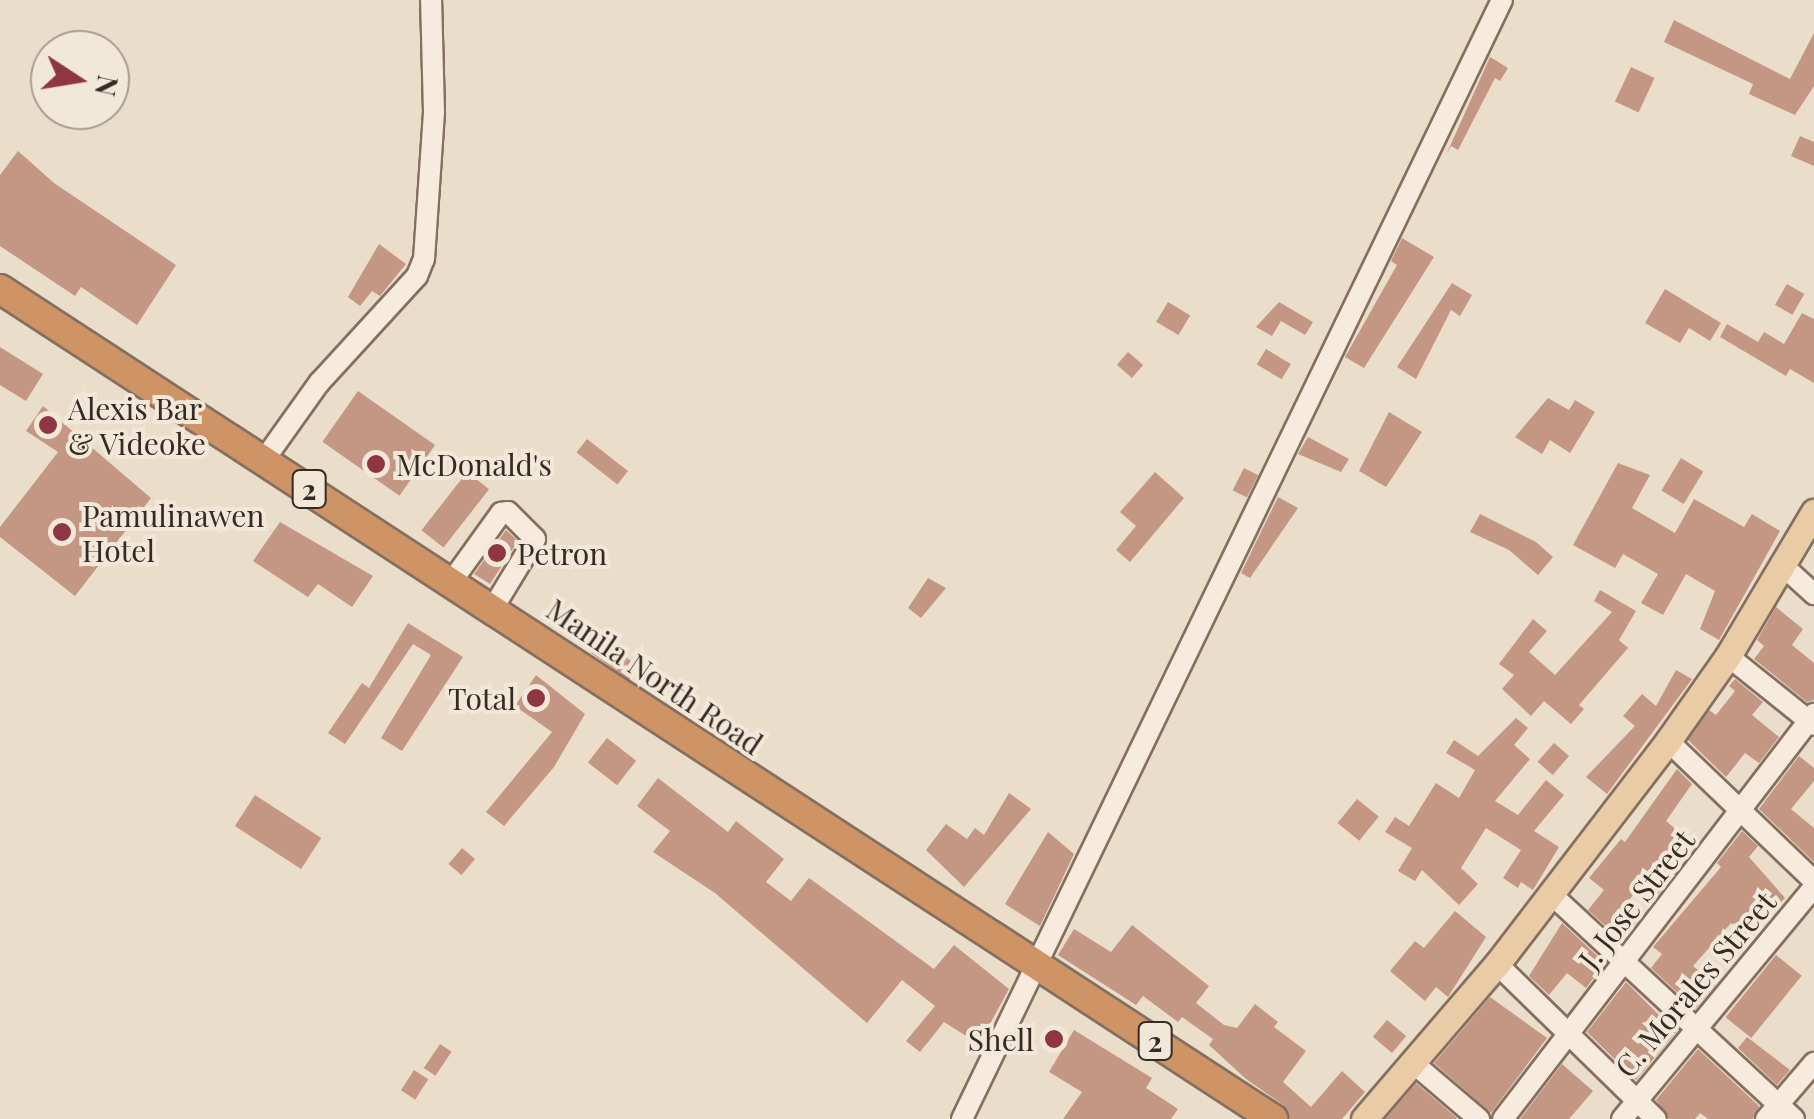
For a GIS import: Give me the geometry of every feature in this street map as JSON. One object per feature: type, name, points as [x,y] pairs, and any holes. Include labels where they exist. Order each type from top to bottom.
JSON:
[{"type":"highway","name":"Manila North Road","points":[[0,289],[1273,1119]]},
{"type":"main road","points":[[1364,1119],[1497,964],[1668,741],[1728,656],[1814,512]]},
{"type":"street","points":[[264,460],[319,383],[417,276],[424,259],[434,112],[431,0]]},
{"type":"street","points":[[962,1119],[1502,0]]},
{"type":"street","points":[[452,581],[501,512],[508,512],[535,539],[494,608]]},
{"type":"street","points":[[1782,564],[1814,594]]},
{"type":"street","points":[[1728,656],[1812,720]]},
{"type":"street","name":"J. Jose Street","points":[[1503,1119],[1812,720]]},
{"type":"street","points":[[1668,741],[1814,884]]},
{"type":"street","name":"C. Morales Street","points":[[1622,1119],[1698,1033],[1814,884]]},
{"type":"street","points":[[1551,894],[1626,961],[1780,1114],[1814,1063]]},
{"type":"street","points":[[1497,964],[1656,1119]]},
{"type":"street","points":[[1412,1062],[1480,1119]]},
{"type":"building","points":[[1674,20],[1790,79],[1814,33],[1814,86],[1795,115],[1749,94],[1753,84],[1664,42]]},
{"type":"building","points":[[1490,57],[1508,68],[1500,81],[1495,78],[1458,150],[1451,146],[1446,155]]},
{"type":"building","points":[[1631,67],[1655,78],[1639,112],[1615,101]]},
{"type":"building","points":[[1800,136],[1814,142],[1814,166],[1791,156]]},
{"type":"building","points":[[18,151],[54,183],[176,265],[137,325],[81,287],[75,296],[0,246],[0,175]]},
{"type":"building","points":[[1402,238],[1434,257],[1364,368],[1345,357],[1397,265],[1391,261]]},
{"type":"building","points":[[379,244],[406,264],[380,296],[372,291],[360,306],[348,297]]},
{"type":"building","points":[[1452,283],[1472,295],[1460,316],[1451,310],[1416,379],[1397,367]]},
{"type":"building","points":[[1787,284],[1804,294],[1792,315],[1775,305]]},
{"type":"building","points":[[1665,289],[1721,323],[1710,341],[1689,328],[1680,343],[1645,323]]},
{"type":"building","points":[[1168,302],[1190,315],[1178,335],[1156,322]]},
{"type":"building","points":[[1279,302],[1313,322],[1305,335],[1281,321],[1272,336],[1256,327]]},
{"type":"building","points":[[1802,313],[1814,319],[1814,383],[1790,369],[1786,376],[1720,337],[1727,324],[1758,342],[1764,332],[1784,344]]},
{"type":"building","points":[[0,347],[43,374],[26,401],[0,385]]},
{"type":"building","points":[[1266,349],[1291,364],[1282,379],[1257,364]]},
{"type":"building","points":[[1128,352],[1143,365],[1132,378],[1117,365]]},
{"type":"building","points":[[358,391],[435,445],[399,496],[322,442]]},
{"type":"building","points":[[1548,398],[1569,410],[1575,400],[1595,412],[1570,453],[1550,440],[1542,454],[1515,437]]},
{"type":"building","points":[[43,406],[151,498],[75,596],[0,537],[0,527],[58,452],[26,431]]},
{"type":"building","points":[[1389,412],[1422,432],[1386,487],[1359,471]]},
{"type":"building","points":[[1308,437],[1349,459],[1341,472],[1298,454]]},
{"type":"building","points":[[587,439],[628,471],[618,484],[577,452]]},
{"type":"building","points":[[1681,458],[1703,471],[1684,504],[1661,491]]},
{"type":"building","points":[[1618,463],[1650,475],[1632,508],[1675,533],[1694,499],[1744,527],[1752,514],[1780,531],[1719,640],[1700,629],[1715,591],[1686,574],[1663,615],[1641,603],[1658,574],[1623,554],[1615,568],[1573,545]]},
{"type":"building","points":[[1244,468],[1258,475],[1247,498],[1233,490]]},
{"type":"building","points":[[467,472],[489,489],[444,548],[421,530]]},
{"type":"building","points":[[1155,472],[1184,498],[1130,562],[1116,550],[1136,526],[1120,512]]},
{"type":"building","points":[[1278,497],[1298,508],[1250,578],[1241,573]]},
{"type":"building","points":[[1480,514],[1536,542],[1553,557],[1538,575],[1509,550],[1470,532]]},
{"type":"building","points":[[280,522],[373,576],[352,607],[318,584],[308,597],[253,561]]},
{"type":"building","name":"Petron","points":[[506,530],[518,541],[490,584],[474,574]]},
{"type":"building","points":[[928,578],[946,588],[921,618],[908,608]]},
{"type":"building","points":[[1600,590],[1636,611],[1619,640],[1628,648],[1579,705],[1584,709],[1571,724],[1544,701],[1531,716],[1502,689],[1514,675],[1499,664],[1533,619],[1547,631],[1529,652],[1555,675],[1612,612],[1594,601]]},
{"type":"building","points":[[1776,607],[1803,629],[1792,645],[1814,663],[1814,700],[1807,702],[1754,659],[1764,646],[1757,640]]},
{"type":"building","points":[[408,623],[463,657],[402,751],[381,738],[431,655],[413,644],[345,744],[328,733],[362,683],[369,688]]},
{"type":"building","points":[[601,639],[639,667],[629,680],[591,653]]},
{"type":"building","points":[[1676,670],[1692,679],[1607,794],[1586,777],[1635,726],[1623,716],[1642,694],[1656,706]]},
{"type":"building","points":[[536,675],[585,714],[554,767],[504,826],[486,812],[552,732],[515,706]]},
{"type":"building","points":[[1735,679],[1763,702],[1752,715],[1779,737],[1759,763],[1745,753],[1726,777],[1688,740],[1709,710],[1716,715],[1735,691],[1729,686]]},
{"type":"building","points":[[1516,718],[1528,728],[1514,745],[1530,759],[1495,801],[1518,815],[1546,780],[1564,795],[1534,831],[1559,847],[1533,890],[1521,882],[1518,888],[1503,878],[1521,850],[1486,828],[1461,868],[1478,884],[1459,905],[1422,870],[1415,881],[1398,871],[1412,848],[1385,832],[1395,817],[1409,826],[1436,783],[1459,798],[1475,770],[1446,753],[1454,740],[1478,756]]},
{"type":"building","points":[[607,738],[636,761],[617,785],[588,762]]},
{"type":"building","points":[[1554,743],[1569,756],[1553,775],[1538,762]]},
{"type":"building","points":[[1799,756],[1814,768],[1814,781],[1791,809],[1814,828],[1814,862],[1759,809]]},
{"type":"building","points":[[1677,769],[1692,784],[1666,821],[1694,844],[1656,897],[1641,885],[1622,909],[1637,921],[1622,941],[1588,910],[1604,890],[1589,878],[1621,839],[1625,842]]},
{"type":"building","points":[[658,778],[728,832],[736,821],[784,859],[766,882],[791,901],[809,878],[934,969],[954,945],[1009,989],[979,1044],[944,1022],[920,1052],[906,1041],[935,1006],[902,980],[867,1023],[715,893],[653,852],[670,831],[637,806]]},
{"type":"building","points":[[1009,793],[1031,809],[964,887],[926,850],[946,824],[967,839],[975,828],[984,835]]},
{"type":"building","points":[[255,795],[321,838],[301,869],[235,826]]},
{"type":"building","points":[[1357,799],[1379,817],[1359,841],[1337,823]]},
{"type":"building","points":[[1742,831],[1758,846],[1749,857],[1785,898],[1748,936],[1731,923],[1693,966],[1716,984],[1695,1009],[1651,968],[1662,954],[1653,947],[1721,867],[1717,863]]},
{"type":"building","points":[[1048,832],[1074,854],[1040,926],[1005,904]]},
{"type":"building","points":[[462,848],[475,859],[462,875],[449,864]]},
{"type":"building","points":[[1455,911],[1486,937],[1448,997],[1436,987],[1425,1001],[1390,971],[1415,941],[1424,948]]},
{"type":"building","points":[[1562,923],[1605,963],[1586,988],[1567,973],[1549,995],[1529,976]]},
{"type":"building","points":[[1132,925],[1209,986],[1196,1003],[1224,1025],[1237,1028],[1255,1004],[1278,1022],[1274,1027],[1306,1051],[1283,1082],[1311,1107],[1342,1071],[1365,1092],[1342,1119],[1290,1119],[1283,1105],[1246,1079],[1209,1045],[1213,1039],[1182,1017],[1178,1022],[1143,996],[1136,1005],[1058,955],[1074,929],[1111,952]]},
{"type":"building","points":[[1776,955],[1802,976],[1751,1038],[1726,1017]]},
{"type":"building","points":[[1626,982],[1676,1032],[1636,1080],[1587,1032]]},
{"type":"building","points":[[1490,997],[1547,1038],[1491,1113],[1434,1063]]},
{"type":"building","points":[[1387,1020],[1406,1036],[1392,1053],[1373,1037]]},
{"type":"building","points":[[1074,1030],[1152,1078],[1146,1088],[1178,1109],[1171,1119],[1063,1119],[1082,1092],[1049,1072]]},
{"type":"building","points":[[1747,1037],[1790,1070],[1777,1085],[1738,1048]]},
{"type":"building","points":[[440,1044],[452,1052],[435,1076],[424,1068]]},
{"type":"building","points":[[1698,1049],[1759,1106],[1753,1119],[1708,1119],[1700,1113],[1695,1119],[1669,1119],[1656,1100]]},
{"type":"building","points":[[1562,1064],[1593,1091],[1569,1119],[1520,1119]]},
{"type":"building","points":[[414,1070],[428,1079],[415,1099],[401,1090]]},
{"type":"building","points":[[1416,1083],[1457,1118],[1385,1119]]},
{"type":"place","name":"Alexis Bar & Videoke","points":[[48,425]]},
{"type":"place","name":"McDonald's","points":[[376,464]]},
{"type":"place","name":"Pamulinawen Hotel","points":[[62,532]]},
{"type":"place","name":"Petron","points":[[497,553]]},
{"type":"place","name":"Total","points":[[536,698]]},
{"type":"place","name":"Shell","points":[[1054,1039]]}]
